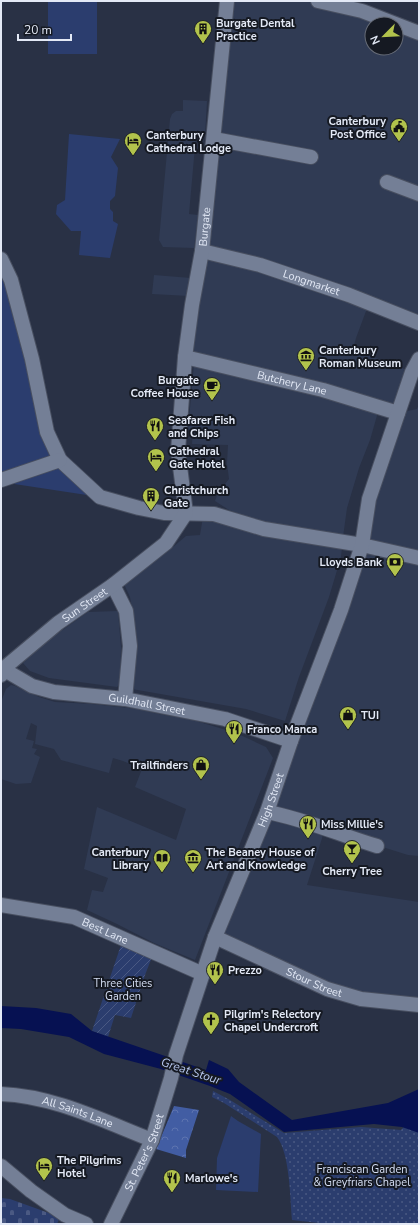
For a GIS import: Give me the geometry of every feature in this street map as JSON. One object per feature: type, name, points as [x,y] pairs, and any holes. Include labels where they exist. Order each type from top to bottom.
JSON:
[{"type":"street","name":"Burgate","points":[[186,513],[178,451],[185,357],[202,251],[227,1]]},
{"type":"street","points":[[318,1],[362,11],[419,33]]},
{"type":"street","points":[[214,139],[311,157]]},
{"type":"street","points":[[387,182],[419,194]]},
{"type":"street","name":"Longmarket","points":[[202,251],[260,265],[349,294],[419,323]]},
{"type":"street","points":[[1,259],[11,280],[32,359],[47,432],[60,460],[100,497],[139,508],[164,513],[214,514],[264,529],[362,545],[419,558]]},
{"type":"street","name":"Butchery Lane","points":[[185,357],[323,390],[398,413]]},
{"type":"street","name":"High Street","points":[[171,1078],[176,1055],[215,936],[267,812],[291,740],[328,648],[362,545],[369,499],[412,372],[419,359]]},
{"type":"street","points":[[1,480],[60,460]]},
{"type":"street","name":"Sun Street","points":[[2,671],[58,623],[113,585],[166,543],[186,513]]},
{"type":"street","points":[[113,585],[126,611],[130,646],[125,699]]},
{"type":"street","name":"Guildhall Street","points":[[2,671],[32,686],[54,692],[125,699],[225,719],[291,740]]},
{"type":"street","points":[[267,812],[290,816],[343,836],[377,846]]},
{"type":"street","name":"Best Lane","points":[[1,905],[74,917],[203,974]]},
{"type":"street","name":"Stour Street","points":[[215,936],[327,989],[361,999],[419,1005]]},
{"type":"street","name":"St. Peter's Street","points":[[111,1224],[152,1140],[171,1078]]},
{"type":"street","name":"All Saints Lane","points":[[1,1094],[13,1094],[62,1105],[152,1140]]},
{"type":"street","points":[[1,1166],[31,1191],[65,1215],[86,1224]]},
{"type":"shaded area","points":[[227,1],[318,1],[362,11],[375,16],[364,16],[364,56],[404,56],[404,27],[419,33],[419,323],[369,303],[353,349],[412,372],[398,413],[323,390],[185,357],[192,305],[202,251]]},
{"type":"shaded area","points":[[183,100],[207,101],[205,135],[196,135],[189,214],[198,215],[194,248],[163,247],[159,240],[170,119],[172,114],[176,111],[183,111]]},
{"type":"shaded area","points":[[154,275],[191,278],[189,296],[152,294]]},
{"type":"shaded area","points":[[194,364],[303,388],[378,412],[347,508],[343,537],[268,524],[229,510],[215,501],[218,493],[229,479],[227,463],[228,445],[192,444],[193,430],[188,430]]},
{"type":"shaded area","points":[[419,404],[419,856],[408,855],[325,829],[307,885],[419,902],[419,1005],[361,999],[327,989],[215,937],[267,812],[291,741],[341,610],[362,545],[369,499],[398,413],[417,409]]},
{"type":"shaded area","points":[[203,517],[342,547],[341,557],[329,597],[299,677],[285,721],[246,709],[132,689],[136,661],[137,638],[130,597],[124,584],[186,536],[200,535]]},
{"type":"shaded area","points":[[118,611],[121,648],[120,684],[117,687],[49,678],[30,671],[23,663],[48,640],[88,612]]},
{"type":"shaded area","points":[[11,685],[55,702],[138,709],[193,720],[236,733],[266,747],[273,758],[195,960],[154,943],[87,910],[92,890],[103,892],[108,878],[84,869],[97,807],[176,840],[186,809],[135,787],[142,769],[123,761],[113,758],[109,773],[61,760],[54,749],[35,744],[37,726],[31,723],[26,739],[34,741],[32,748],[37,749],[34,754],[40,757],[31,783],[16,784],[1,779],[1,702],[6,689]]},
{"type":"green space","points":[[48,1],[97,1],[97,54],[48,54]]},
{"type":"green space","points":[[69,134],[120,139],[111,157],[118,168],[115,196],[110,201],[110,209],[113,212],[113,221],[118,224],[110,258],[79,255],[81,231],[71,231],[56,214],[57,205],[65,200]]},
{"type":"green space","points":[[1,259],[60,460],[100,497],[1,482]]},
{"type":"green space","name":"Three Cities Garden","points":[[121,945],[152,957],[131,1018],[115,1015],[108,1037],[92,1031]]},
{"type":"green space","name":"Franciscan Garden & Greyfriars Chapel","points":[[213,1091],[284,1133],[361,1127],[401,1130],[419,1110],[419,1224],[328,1224],[292,1220],[287,1165],[285,1154],[277,1137],[212,1097]]},
{"type":"green space","points":[[174,1106],[199,1110],[186,1150],[186,1158],[156,1149]]},
{"type":"green space","points":[[231,1116],[261,1134],[258,1192],[216,1190],[217,1158]]},
{"type":"green space","points":[[1,1198],[10,1199],[60,1217],[57,1224],[1,1224]]},
{"type":"water","name":"Great Stour","points":[[1,1006],[36,1008],[71,1014],[92,1031],[206,1070],[209,1060],[228,1069],[239,1082],[292,1120],[388,1103],[419,1089],[419,1133],[402,1127],[374,1124],[284,1132],[230,1094],[210,1086],[161,1069],[104,1054],[69,1037],[21,1029],[1,1028]]},
{"type":"place","name":"Burgate Dental Practice","points":[[203,44]]},
{"type":"place","name":"Canterbury Post Office","points":[[399,142]]},
{"type":"place","name":"Canterbury Cathedral Lodge","points":[[133,156]]},
{"type":"place","name":"Canterbury Roman Museum","points":[[306,371]]},
{"type":"place","name":"Burgate Coffee House","points":[[212,401]]},
{"type":"place","name":"Seafarer Fish and Chips","points":[[155,441]]},
{"type":"place","name":"Cathedral Gate Hotel","points":[[156,472]]},
{"type":"place","name":"Christchurch Gate","points":[[151,511]]},
{"type":"place","name":"Lloyds Bank","points":[[395,577]]},
{"type":"place","name":"TUI","points":[[348,730]]},
{"type":"place","name":"Franco Manca","points":[[234,744]]},
{"type":"place","name":"Trailfinders","points":[[201,780]]},
{"type":"place","name":"Miss Millie's","points":[[308,839]]},
{"type":"place","name":"Cherry Tree","points":[[352,864]]},
{"type":"place","name":"Canterbury Library","points":[[162,873]]},
{"type":"place","name":"The Beaney House of Art and Knowledge","points":[[193,873]]},
{"type":"place","name":"Prezzo","points":[[215,985]]},
{"type":"place","name":"Pilgrim's Relectory Chapel Undercroft","points":[[211,1035]]},
{"type":"place","name":"The Pilgrims Hotel","points":[[44,1181]]},
{"type":"place","name":"Marlowe's","points":[[172,1193]]}]
